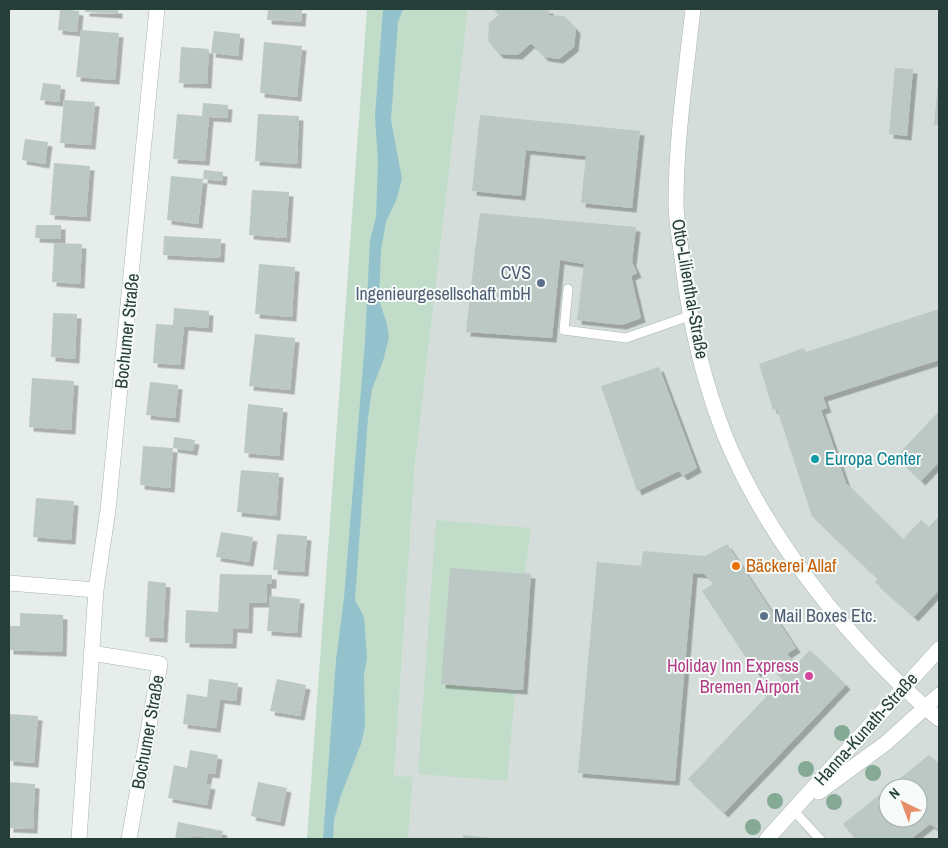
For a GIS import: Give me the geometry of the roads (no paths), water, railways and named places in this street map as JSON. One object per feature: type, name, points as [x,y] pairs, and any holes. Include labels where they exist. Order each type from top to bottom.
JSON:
[{"type":"street","name":"Bochumer Straße","points":[[79,839],[96,590],[114,451],[157,9]]},
{"type":"street","name":"Otto-Lilienthal-Straße","points":[[693,9],[682,106],[676,205],[692,314],[702,364],[724,435],[758,502],[792,556],[834,612],[903,688],[939,719]]},
{"type":"street","points":[[9,582],[96,590]]},
{"type":"street","name":"Hanna-Kunath-Straße","points":[[767,839],[939,649]]},
{"type":"street","name":"Bochumer Straße","points":[[91,653],[160,664],[130,839]]},
{"type":"street","name":"Hanna-Kunath-Straße","points":[[794,810],[886,743],[939,695]]},
{"type":"lane","points":[[568,289],[564,330],[626,338],[692,314]]},
{"type":"lane","points":[[794,810],[820,839]]},
{"type":"water","points":[[383,9],[403,9],[398,22],[391,120],[402,179],[397,198],[386,222],[381,250],[379,300],[387,324],[389,338],[383,361],[372,389],[368,418],[355,600],[364,617],[367,658],[364,674],[365,726],[361,744],[341,795],[334,820],[333,839],[323,839],[336,660],[344,598],[365,341],[370,240],[376,217],[378,162],[375,116]]},
{"type":"place","name":"CVS Ingenieurgesellschaft mbH","points":[[541,283]]},
{"type":"place","name":"Europa Center","points":[[815,459]]},
{"type":"place","name":"Bäckerei Allaf","points":[[736,566]]},
{"type":"place","name":"Mail Boxes Etc.","points":[[764,616]]},
{"type":"place","name":"Holiday Inn Express Bremen Airport","points":[[809,676]]}]
